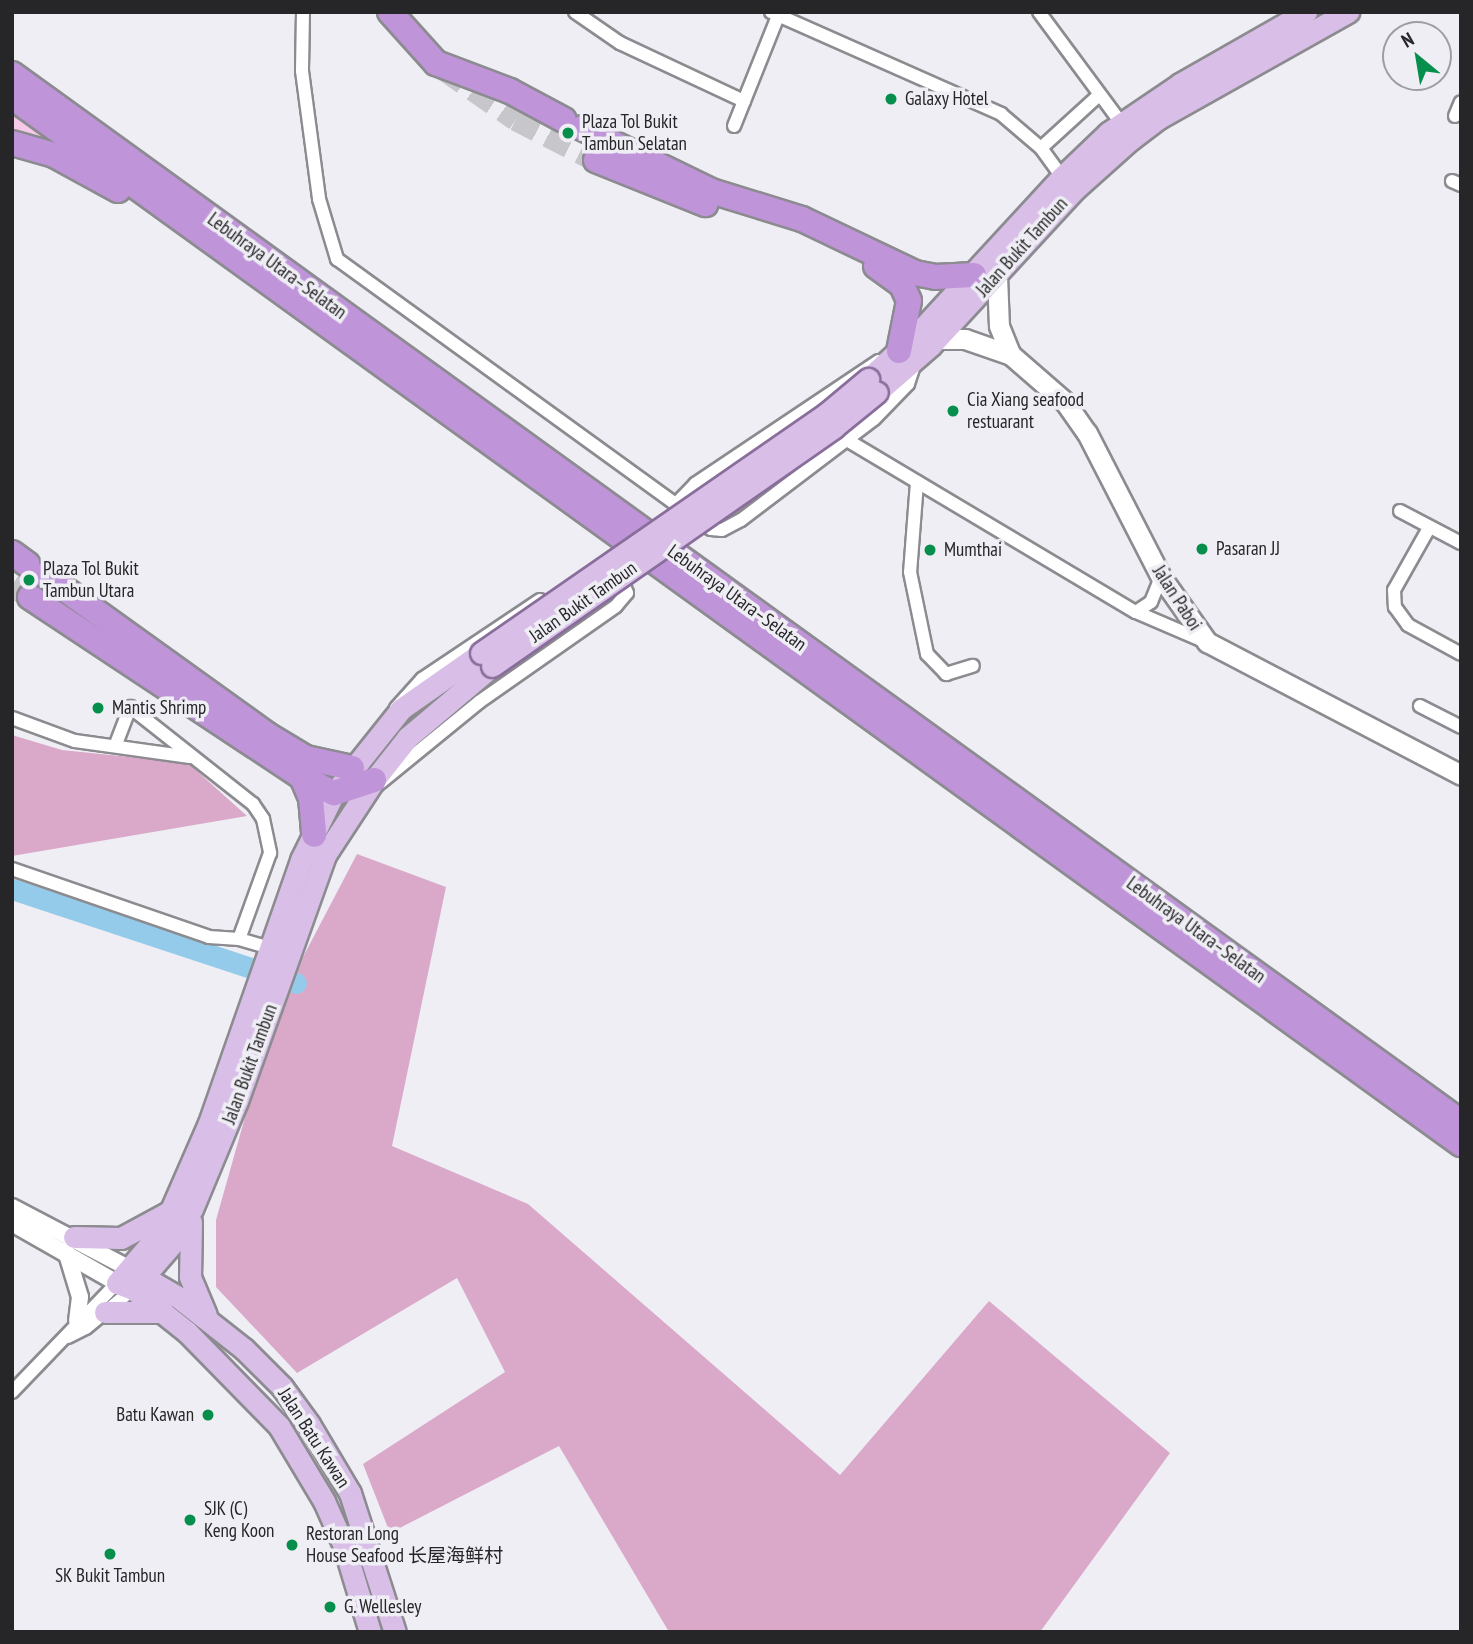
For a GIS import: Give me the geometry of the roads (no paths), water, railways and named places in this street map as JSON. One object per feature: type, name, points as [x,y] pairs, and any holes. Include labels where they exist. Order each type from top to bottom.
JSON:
[{"type":"highway","points":[[390,12],[436,63],[510,91],[711,191],[802,219],[915,273],[935,277],[986,275]]},
{"type":"highway","points":[[12,59],[78,123]]},
{"type":"highway","name":"Lebuhraya Utara–Selatan","points":[[12,74],[1461,1122]]},
{"type":"highway","name":"Lebuhraya Utara–Selatan","points":[[12,97],[1461,1144]]},
{"type":"highway","points":[[12,143],[87,172],[230,255]]},
{"type":"highway","points":[[596,160],[670,192],[862,256],[906,293],[909,316],[907,355]]},
{"type":"highway","points":[[28,564],[266,734],[306,758],[352,768]]},
{"type":"highway","points":[[30,597],[302,777],[334,793],[368,789]]},
{"type":"highway","points":[[302,777],[311,798],[314,835]]},
{"type":"main road","name":"Jalan Bukit Tambun","points":[[907,355],[938,339],[1062,177],[1121,123],[1306,12]]},
{"type":"main road","name":"Jalan Bukit Tambun","points":[[131,1280],[182,1210],[209,1123],[265,991],[314,835],[334,793],[379,735],[411,701],[487,659],[826,414],[873,385],[907,355],[1075,189],[1159,118],[1345,13]]},
{"type":"main road","name":"Jalan Paboi","points":[[986,275],[999,326],[1011,355]]},
{"type":"main road","name":"Jalan Paboi","points":[[938,339],[965,339],[1011,355],[1065,402],[1087,433],[1161,577],[1207,642],[1461,775]]},
{"type":"main road","name":"Jalan Bukit Tambun","points":[[277,956],[325,855],[368,789],[426,718],[487,659]]},
{"type":"main road","points":[[70,1244],[121,1238],[182,1210],[190,1277],[209,1320]]},
{"type":"main road","name":"Jalan Batu Kawan","points":[[131,1280],[273,1418],[307,1467],[344,1546],[370,1632]]},
{"type":"main road","name":"Jalan Batu Kawan","points":[[131,1280],[209,1320],[282,1387],[323,1447],[366,1533],[395,1632]]},
{"type":"main road","points":[[105,1312],[163,1312]]},
{"type":"street","points":[[303,12],[302,71],[319,200],[337,260],[711,530],[722,530],[846,440],[908,384],[907,355],[864,368],[695,484],[676,504]]},
{"type":"street","points":[[575,12],[620,43],[744,100]]},
{"type":"street","points":[[1039,12],[1098,96],[1121,123]]},
{"type":"street","points":[[734,126],[774,14],[1001,114],[1041,148],[1062,177]]},
{"type":"street","points":[[1041,148],[1098,96]]},
{"type":"street","points":[[1455,116],[1461,102]]},
{"type":"street","points":[[846,440],[1136,612],[1207,642]]},
{"type":"street","points":[[917,482],[908,551],[928,653],[946,674],[973,666]]},
{"type":"street","points":[[1400,511],[1461,544]]},
{"type":"street","points":[[1429,528],[1394,590],[1395,607],[1408,625],[1461,654]]},
{"type":"street","points":[[368,789],[479,702],[616,606],[627,593],[622,576],[612,564],[592,565],[412,687],[379,735]]},
{"type":"street","points":[[1136,612],[1151,602],[1161,577]]},
{"type":"street","points":[[1420,706],[1461,727]]},
{"type":"street","points":[[116,744],[130,707],[253,804],[270,838],[270,853],[239,939]]},
{"type":"street","points":[[12,718],[75,741],[116,744],[194,758]]},
{"type":"street","points":[[12,869],[209,937],[239,939],[277,956]]},
{"type":"street","points":[[12,1207],[131,1280]]},
{"type":"street","points":[[12,1223],[70,1244]]},
{"type":"street","points":[[70,1244],[80,1297],[77,1321]]},
{"type":"street","name":"Jalan Bukit Tambun","points":[[64,1339],[105,1312],[131,1280]]},
{"type":"street","name":"Jalan Bukit Tambun","points":[[12,1392],[64,1339],[77,1321],[131,1280]]},
{"type":"waterway","points":[[12,889],[296,983]]},
{"type":"tunnel","points":[[444,69],[516,119],[596,160]]},
{"type":"tunnel","points":[[12,585],[30,597]]},
{"type":"place","name":"Galaxy Hotel","points":[[891,99]]},
{"type":"place","name":"Plaza Tol Bukit Tambun Selatan","points":[[568,133]]},
{"type":"place","name":"Cia Xiang seafood restuarant","points":[[953,411]]},
{"type":"place","name":"Pasaran JJ","points":[[1202,549]]},
{"type":"place","name":"Mumthai","points":[[930,550]]},
{"type":"place","name":"Plaza Tol Bukit Tambun Utara","points":[[29,580]]},
{"type":"place","name":"Mantis Shrimp","points":[[98,708]]},
{"type":"place","name":"Batu Kawan","points":[[208,1415]]},
{"type":"place","name":"SJK (C) Keng Koon","points":[[190,1520]]},
{"type":"place","name":"Restoran Long House Seafood 长屋海鲜村","points":[[292,1545]]},
{"type":"place","name":"SK Bukit Tambun","points":[[110,1554]]},
{"type":"place","name":"G. Wellesley","points":[[330,1607]]}]
